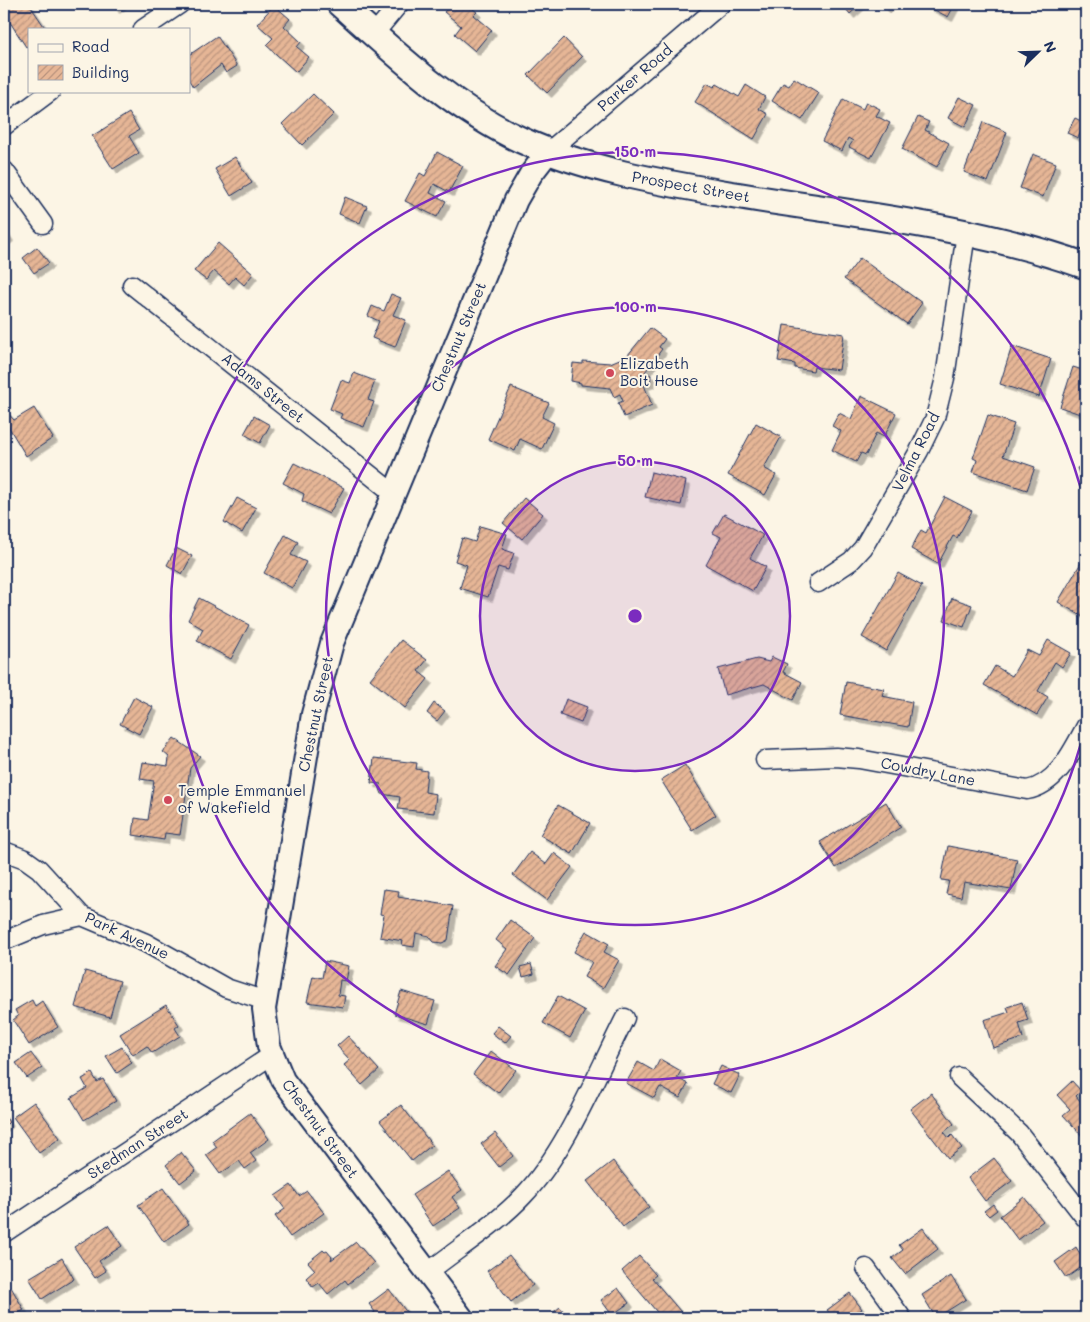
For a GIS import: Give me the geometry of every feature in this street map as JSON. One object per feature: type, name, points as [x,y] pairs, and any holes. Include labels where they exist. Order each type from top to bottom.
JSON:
[{"type":"main road","name":"Prospect Street","points":[[340,4],[468,110],[492,125],[548,152],[630,177],[966,233],[1019,244],[1086,266]]},
{"type":"street","points":[[145,28],[180,4]]},
{"type":"street","points":[[374,34],[399,4]]},
{"type":"street","name":"Parker Road","points":[[548,152],[721,4]]},
{"type":"street","points":[[4,126],[50,92]]},
{"type":"street","name":"Chestnut Street","points":[[462,1318],[283,1080],[272,1055],[265,1024],[266,1002],[302,774],[319,689],[332,643],[516,200],[531,174],[548,152]]},
{"type":"street","points":[[4,170],[44,224]]},
{"type":"street","name":"Velma Road","points":[[818,583],[851,561],[863,548],[919,451],[935,418],[945,378],[966,233]]},
{"type":"street","name":"Adams Street","points":[[132,285],[393,493]]},
{"type":"street","name":"Cowdry Lane","points":[[765,760],[859,758],[1027,790],[1035,788],[1050,778],[1080,751],[1086,726]]},
{"type":"street","name":"Park Avenue","points":[[4,851],[20,856],[39,869],[82,916],[146,943],[226,988],[266,1002]]},
{"type":"street","points":[[4,941],[43,925],[82,916]]},
{"type":"street","points":[[427,1273],[514,1205],[541,1173],[564,1139],[625,1018]]},
{"type":"street","name":"Stedman Street","points":[[4,1233],[272,1055]]},
{"type":"street","points":[[959,1077],[1019,1133],[1086,1219]]},
{"type":"street","points":[[866,1268],[902,1318]]},
{"type":"building","points":[[4,4],[29,4],[45,28],[28,28],[28,46],[26,47],[4,13]]},
{"type":"building","points":[[112,4],[122,4],[115,9]]},
{"type":"building","points":[[451,4],[467,4],[477,12],[474,15],[492,30],[475,51],[455,34],[461,26],[444,12]]},
{"type":"building","points":[[842,4],[861,4],[850,14]]},
{"type":"building","points":[[881,4],[891,4],[886,9]]},
{"type":"building","points":[[923,4],[955,4],[948,17]]},
{"type":"building","points":[[274,5],[290,19],[284,26],[301,42],[297,47],[309,57],[296,72],[266,45],[273,38],[257,24]]},
{"type":"building","points":[[217,36],[237,66],[226,73],[221,65],[193,87],[190,82],[190,54]]},
{"type":"building","points":[[564,38],[582,57],[547,93],[528,75]]},
{"type":"building","points":[[794,78],[819,93],[802,120],[772,101],[783,83],[789,86]]},
{"type":"building","points":[[707,83],[714,87],[717,84],[739,97],[746,85],[765,97],[759,109],[768,114],[754,139],[695,102]]},
{"type":"building","points":[[313,94],[334,114],[302,145],[282,124]]},
{"type":"building","points":[[959,97],[976,105],[965,127],[948,118]]},
{"type":"building","points":[[843,99],[863,109],[866,102],[880,109],[876,116],[890,123],[871,158],[849,147],[853,141],[848,138],[842,151],[822,141]]},
{"type":"building","points":[[129,113],[139,130],[129,136],[139,153],[113,169],[92,136]]},
{"type":"building","points":[[918,117],[929,122],[925,130],[949,143],[937,167],[902,149]]},
{"type":"building","points":[[1075,118],[1085,123],[1078,138],[1067,133]]},
{"type":"building","points":[[983,122],[1007,132],[988,182],[964,172]]},
{"type":"building","points":[[437,152],[463,166],[449,192],[434,184],[430,193],[446,201],[437,217],[405,201],[420,173],[425,176]]},
{"type":"building","points":[[1033,154],[1056,163],[1043,197],[1020,188]]},
{"type":"building","points":[[235,157],[252,183],[231,196],[215,169]]},
{"type":"building","points":[[345,197],[367,206],[360,223],[339,214]]},
{"type":"building","points":[[4,229],[9,237],[4,241]]},
{"type":"building","points":[[218,243],[253,274],[244,285],[235,277],[229,284],[214,271],[206,280],[194,271]]},
{"type":"building","points":[[37,247],[49,263],[34,273],[23,258]]},
{"type":"building","points":[[860,258],[922,303],[907,324],[844,279]]},
{"type":"building","points":[[391,294],[401,298],[393,315],[406,320],[395,347],[372,338],[379,321],[368,316],[372,306],[384,311]]},
{"type":"building","points":[[784,325],[844,334],[839,370],[814,367],[813,371],[795,368],[795,364],[778,361]]},
{"type":"building","name":"Elizabeth Boit House","points":[[650,328],[665,339],[659,347],[662,349],[645,372],[651,375],[650,383],[644,385],[652,405],[624,417],[618,403],[623,401],[620,394],[614,397],[610,388],[581,385],[581,383],[571,381],[573,363],[583,364],[583,361],[610,363],[627,356]]},
{"type":"building","points":[[1012,346],[1051,359],[1039,397],[1000,384]]},
{"type":"building","points":[[1073,367],[1086,371],[1086,395],[1080,414],[1060,407]]},
{"type":"building","points":[[354,373],[375,381],[368,400],[374,402],[364,427],[340,418],[342,414],[330,409],[341,380],[350,383]]},
{"type":"building","points":[[511,387],[549,403],[542,417],[554,423],[542,449],[520,439],[515,451],[488,439]]},
{"type":"building","points":[[861,396],[896,413],[884,437],[876,433],[866,455],[861,453],[856,462],[832,450],[841,431],[832,426],[839,413],[851,419]]},
{"type":"building","points":[[34,408],[53,438],[26,456],[8,426],[4,430],[4,409],[14,420]]},
{"type":"building","points":[[988,415],[1014,424],[1003,456],[1035,467],[1027,490],[973,472],[977,460],[973,458]]},
{"type":"building","points":[[254,416],[270,425],[260,443],[244,434]]},
{"type":"building","points":[[756,423],[781,437],[764,468],[776,475],[765,495],[728,475]]},
{"type":"building","points":[[294,463],[344,488],[329,514],[302,501],[304,494],[283,483]]},
{"type":"building","points":[[1085,465],[1086,478],[1081,479],[1077,468]]},
{"type":"building","points":[[651,472],[686,481],[681,505],[645,497]]},
{"type":"building","points":[[945,497],[972,511],[957,538],[953,536],[938,564],[911,549],[921,530],[926,533]]},
{"type":"building","points":[[237,498],[256,508],[242,533],[224,522]]},
{"type":"building","points":[[524,498],[543,514],[522,539],[503,523]]},
{"type":"building","points":[[724,514],[763,535],[750,558],[766,567],[753,591],[706,565],[721,537],[713,533]]},
{"type":"building","points":[[480,526],[507,534],[502,549],[514,553],[508,570],[498,567],[488,597],[460,588],[467,565],[455,561],[462,538],[475,542]]},
{"type":"building","points":[[285,535],[298,542],[291,555],[306,562],[292,588],[264,573]]},
{"type":"building","points":[[176,548],[192,556],[182,574],[167,565]]},
{"type":"building","points":[[1082,561],[1086,564],[1085,618],[1058,602]]},
{"type":"building","points":[[898,573],[922,586],[886,651],[862,637]]},
{"type":"building","points":[[199,598],[249,625],[231,659],[197,641],[203,629],[188,620]]},
{"type":"building","points":[[952,598],[972,605],[964,627],[944,620]]},
{"type":"building","points":[[401,640],[427,660],[418,671],[428,679],[405,708],[370,679]]},
{"type":"building","points":[[1048,640],[1071,653],[1062,667],[1055,662],[1038,691],[1048,697],[1037,715],[984,685],[995,666],[1012,676],[1027,650],[1039,656]]},
{"type":"building","points":[[772,657],[787,664],[783,672],[802,682],[793,700],[764,684],[725,695],[718,669],[757,659],[769,662]]},
{"type":"building","points":[[846,682],[884,689],[882,696],[912,702],[908,727],[840,715]]},
{"type":"building","points":[[134,697],[153,707],[139,734],[120,724]]},
{"type":"building","points":[[566,699],[587,707],[581,723],[560,715]]},
{"type":"building","points":[[434,703],[445,711],[437,721],[427,713]]},
{"type":"building","name":"Temple Emmanuel of Wakefield","points":[[174,738],[200,756],[190,768],[180,835],[165,833],[164,840],[133,835],[135,818],[148,820],[154,781],[140,779],[143,762],[168,766],[169,757],[163,752]]},
{"type":"building","points":[[374,758],[417,763],[416,769],[427,771],[425,792],[436,794],[434,813],[398,809],[400,797],[382,794],[381,784],[371,783]]},
{"type":"building","points":[[685,765],[716,815],[692,830],[661,780]]},
{"type":"building","points":[[886,802],[901,827],[836,868],[820,842]]},
{"type":"building","points":[[558,805],[590,823],[572,854],[540,835]]},
{"type":"building","points":[[948,846],[1017,859],[1011,890],[964,882],[961,897],[946,894],[949,881],[941,880]]},
{"type":"building","points":[[530,852],[546,864],[554,853],[572,867],[547,900],[513,875]]},
{"type":"building","points":[[384,889],[399,891],[398,897],[453,906],[448,940],[442,943],[434,942],[429,936],[416,933],[414,947],[402,945],[403,941],[380,937],[384,915],[380,914]]},
{"type":"building","points":[[510,920],[535,938],[509,975],[495,966],[507,949],[496,940]]},
{"type":"building","points":[[586,931],[609,944],[604,952],[619,960],[603,988],[584,977],[592,962],[574,952]]},
{"type":"building","points":[[325,961],[349,966],[346,981],[340,980],[338,995],[345,996],[343,1007],[307,1002],[313,976],[322,978]]},
{"type":"building","points":[[531,964],[534,974],[523,977],[520,967]]},
{"type":"building","points":[[85,971],[120,981],[110,1017],[75,1007]]},
{"type":"building","points":[[401,991],[435,1001],[428,1024],[394,1014]]},
{"type":"building","points":[[558,996],[585,1011],[570,1038],[543,1023]]},
{"type":"building","points":[[32,1000],[35,1006],[42,1001],[58,1027],[29,1045],[13,1020],[18,1016],[15,1010]]},
{"type":"building","points":[[1022,1002],[1028,1020],[1019,1023],[1023,1038],[993,1048],[984,1020],[1009,1012],[1007,1007]]},
{"type":"building","points":[[166,1005],[179,1025],[175,1028],[180,1036],[152,1053],[147,1046],[133,1055],[120,1034]]},
{"type":"building","points":[[498,1026],[511,1036],[505,1043],[492,1033]]},
{"type":"building","points":[[348,1036],[379,1070],[362,1085],[344,1065],[350,1060],[337,1046]]},
{"type":"building","points":[[122,1047],[132,1063],[117,1073],[106,1056]]},
{"type":"building","points":[[491,1051],[516,1070],[498,1093],[473,1074]]},
{"type":"building","points":[[31,1053],[42,1068],[27,1078],[16,1063]]},
{"type":"building","points":[[660,1059],[681,1071],[677,1078],[688,1084],[680,1098],[660,1087],[654,1098],[626,1083],[638,1062],[654,1071]]},
{"type":"building","points":[[721,1066],[740,1075],[731,1093],[712,1084]]},
{"type":"building","points":[[92,1073],[97,1082],[103,1079],[116,1101],[84,1120],[71,1098],[87,1088],[82,1079]]},
{"type":"building","points":[[1072,1081],[1081,1091],[1076,1096],[1086,1108],[1086,1140],[1063,1115],[1070,1109],[1057,1095]]},
{"type":"building","points":[[931,1093],[954,1124],[944,1132],[949,1138],[952,1135],[962,1148],[948,1158],[910,1109]]},
{"type":"building","points":[[34,1102],[60,1138],[39,1153],[13,1117]]},
{"type":"building","points":[[401,1105],[432,1145],[412,1161],[380,1121]]},
{"type":"building","points":[[250,1113],[269,1139],[250,1153],[256,1161],[245,1169],[239,1161],[220,1174],[206,1155],[217,1147],[212,1141]]},
{"type":"building","points":[[4,1115],[9,1122],[4,1127]]},
{"type":"building","points":[[495,1133],[513,1156],[499,1167],[481,1144]]},
{"type":"building","points":[[181,1152],[196,1171],[180,1183],[166,1165]]},
{"type":"building","points":[[994,1158],[1012,1181],[985,1201],[968,1178]]},
{"type":"building","points":[[613,1161],[649,1207],[623,1227],[587,1181]]},
{"type":"building","points":[[448,1171],[462,1190],[452,1197],[460,1208],[433,1226],[412,1195]]},
{"type":"building","points":[[291,1185],[299,1196],[307,1191],[324,1213],[290,1237],[275,1216],[285,1209],[275,1196]]},
{"type":"building","points":[[163,1188],[189,1224],[164,1242],[138,1205]]},
{"type":"building","points":[[1024,1197],[1043,1221],[1018,1240],[1000,1216]]},
{"type":"building","points":[[993,1204],[997,1210],[989,1216],[984,1211]]},
{"type":"building","points":[[108,1225],[122,1246],[99,1261],[106,1271],[95,1278],[74,1247]]},
{"type":"building","points":[[923,1228],[938,1249],[905,1274],[892,1258],[903,1250],[899,1245]]},
{"type":"building","points":[[356,1242],[374,1263],[348,1284],[345,1280],[328,1294],[319,1283],[313,1287],[306,1278],[315,1270],[308,1262],[323,1250],[327,1251],[332,1257],[331,1260]]},
{"type":"building","points":[[1076,1247],[1086,1264],[1066,1278],[1055,1262]]},
{"type":"building","points":[[509,1255],[533,1285],[511,1302],[487,1271]]},
{"type":"building","points":[[639,1256],[656,1275],[652,1278],[686,1318],[662,1318],[622,1271]]},
{"type":"building","points":[[62,1258],[74,1279],[42,1299],[29,1278]]},
{"type":"building","points":[[951,1276],[966,1299],[936,1318],[922,1295]]},
{"type":"building","points":[[11,1287],[24,1310],[10,1318],[4,1318],[4,1292]]},
{"type":"building","points":[[618,1288],[629,1303],[612,1315],[601,1300]]},
{"type":"building","points":[[389,1289],[411,1318],[366,1318],[375,1312],[369,1304]]},
{"type":"building","points":[[850,1293],[862,1309],[849,1318],[840,1316],[833,1318],[827,1310]]},
{"type":"building","points":[[560,1307],[569,1318],[546,1318]]},
{"type":"building","points":[[1086,1310],[1086,1318],[1070,1318]]},
{"type":"place","name":"Elizabeth Boit House","points":[[610,373]]},
{"type":"place","name":"Temple Emmanuel of Wakefield","points":[[168,800]]}]
